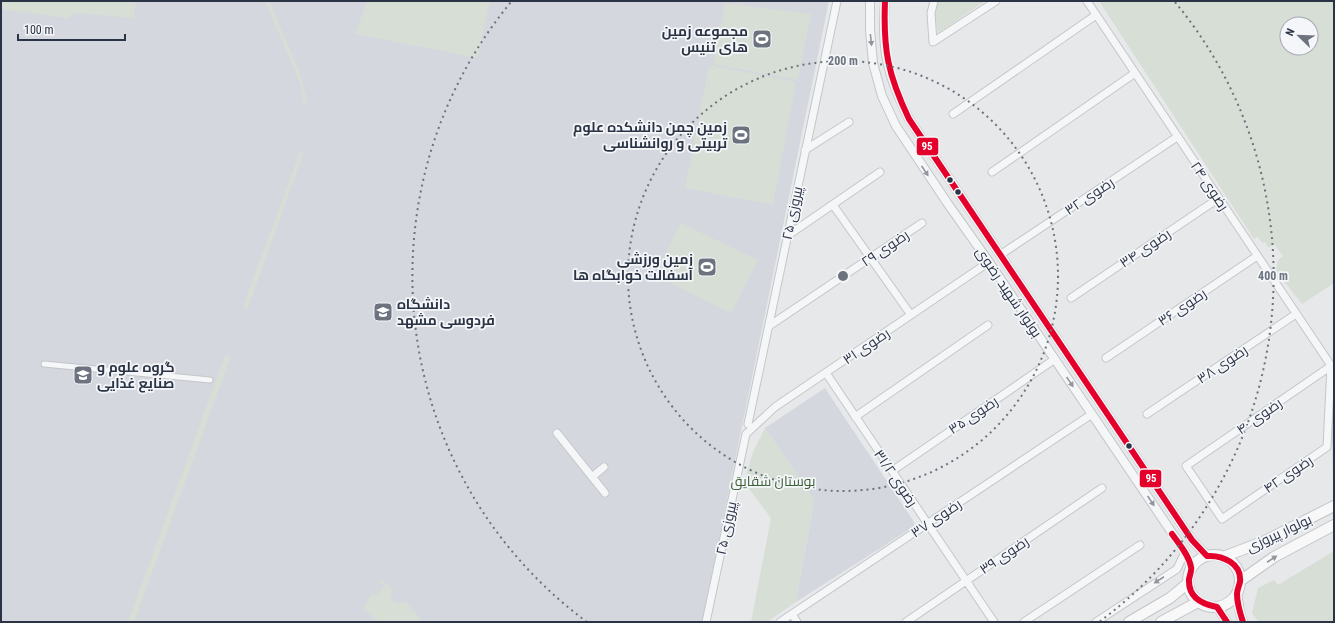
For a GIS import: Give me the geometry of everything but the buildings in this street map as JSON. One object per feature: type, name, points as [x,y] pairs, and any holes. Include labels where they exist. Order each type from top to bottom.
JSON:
[{"type":"main road","name":"بولوار پیروزی","points":[[1223,556],[1265,541],[1334,506]]},
{"type":"main road","name":"بولوار پیروزی","points":[[1240,581],[1274,557],[1334,525]]},
{"type":"main road","points":[[1207,556],[1223,556],[1238,570],[1240,581],[1237,592],[1225,605],[1217,607],[1207,606],[1198,602],[1190,592],[1188,583],[1189,576],[1192,568],[1198,560],[1207,556]]},
{"type":"main road","points":[[1129,622],[1170,598],[1188,583]]},
{"type":"main road","points":[[1161,622],[1198,602]]},
{"type":"street","name":"پیروزی ۲۵","points":[[748,424],[837,1]]},
{"type":"street","name":"بولوار شهید رضوی","points":[[870,1],[870,30],[873,63],[882,96],[896,126],[1185,552],[1192,568]]},
{"type":"street","name":"بولوار شهید رضوی","points":[[885,1],[884,30],[887,60],[896,90],[909,119],[1192,540],[1207,556]]},
{"type":"street","points":[[934,1],[931,14],[933,42],[996,1]]},
{"type":"street","name":"رضوی ۲۴","points":[[1086,1],[1333,368]]},
{"type":"street","points":[[953,114],[1096,15]]},
{"type":"street","points":[[992,172],[1135,73]]},
{"type":"street","points":[[805,150],[849,122]]},
{"type":"street","name":"رضوی ۳۲","points":[[1000,255],[1177,137]]},
{"type":"street","points":[[787,236],[880,172]]},
{"type":"street","name":"رضوی ۳۴","points":[[1071,298],[1219,198]]},
{"type":"street","points":[[833,205],[911,315]]},
{"type":"street","name":"رضوی ۲۹","points":[[768,326],[922,223]]},
{"type":"street","points":[[989,262],[1000,255]]},
{"type":"street","name":"رضوی ۳۶","points":[[1106,358],[1257,256]]},
{"type":"street","name":"رضوی ۳۱","points":[[746,434],[775,407],[989,262]]},
{"type":"street","name":"رضوی ۳۸","points":[[1147,414],[1296,314]]},
{"type":"street","points":[[855,417],[988,325]]},
{"type":"street","name":"رضوی ۳۵","points":[[892,471],[1055,359]]},
{"type":"street","points":[[44,364],[210,380]]},
{"type":"street","name":"رضوی ۴۰","points":[[1222,519],[1186,466],[1333,368]]},
{"type":"street","name":"رضوی ۴۲","points":[[1222,519],[1327,447],[1333,368]]},
{"type":"street","name":"رضوی ۳۱/۲","points":[[826,373],[994,622]]},
{"type":"street","name":"رضوی ۳۷","points":[[780,622],[1092,414]]},
{"type":"street","points":[[557,433],[605,493]]},
{"type":"street","name":"پیروزی ۲۵","points":[[706,622],[746,434]]},
{"type":"street","points":[[592,477],[604,467]]},
{"type":"street","name":"رضوی ۳۹","points":[[906,622],[1102,488]]},
{"type":"street","points":[[1024,622],[1140,545]]},
{"type":"street","points":[[1096,622],[1176,569],[1185,552]]},
{"type":"street","points":[[1237,592],[1243,622]]},
{"type":"street","points":[[1217,607],[1227,622]]},
{"type":"street","points":[[792,614],[797,622]]},
{"type":"shaded area","name":"دانشگاه فردوسی مشهد","points":[[1,1],[829,1],[702,622],[1,622]]},
{"type":"shaded area","points":[[825,388],[914,522],[914,526],[796,602],[814,500],[765,428]]},
{"type":"green space","points":[[1,1],[136,1],[134,18],[76,13],[67,18],[1,9]]},
{"type":"green space","points":[[265,1],[270,1],[296,63],[301,76],[307,102],[306,104],[303,103],[301,86]]},
{"type":"green space","points":[[367,1],[490,1],[478,58],[355,34]]},
{"type":"green space","points":[[938,1],[985,1],[938,33],[935,13]]},
{"type":"green space","points":[[1099,1],[1334,1],[1334,283],[1302,304],[1276,271],[1278,260],[1283,256],[1274,244],[1269,248],[1265,242],[1262,243],[1258,237],[1254,239]]},
{"type":"green space","name":"مجموعه زمین های تنیس","points":[[725,3],[811,14],[798,80],[713,64]]},
{"type":"green space","name":"زمین چمن دانشکده علوم تربیتی و روانشناسی","points":[[709,65],[796,82],[773,205],[685,188]]},
{"type":"green space","points":[[300,152],[303,155],[248,308],[244,309],[243,306]]},
{"type":"green space","name":"زمین ورزشی آسفالت خوابگاه ها","points":[[681,223],[758,260],[731,313],[655,275]]},
{"type":"green space","points":[[225,355],[229,355],[230,359],[134,622],[128,622]]},
{"type":"green space","name":"بوستان شقایق","points":[[765,428],[814,499],[796,602],[767,622],[751,622],[771,518],[744,482],[753,452]]},
{"type":"green space","points":[[1334,551],[1334,622],[1259,622],[1252,613],[1258,588],[1274,580],[1278,585]]},
{"type":"green space","points":[[381,579],[392,589],[391,598],[395,603],[406,602],[424,622],[378,622],[363,607],[371,595],[377,594],[385,586],[379,581]]},
{"type":"waterway","points":[[1333,398],[1334,482]]},
{"type":"transit line","name":"95","points":[[885,1],[885,34],[888,62],[896,89],[909,119],[1192,540],[1207,556],[1225,559],[1234,565],[1238,570],[1240,582],[1237,597],[1243,622]]},
{"type":"transit line","name":"95","points":[[1172,534],[1190,563],[1191,570],[1189,585],[1193,595],[1201,602],[1217,607],[1227,622]]},
{"type":"place","name":"مجموعه زمین های تنیس","points":[[762,39]]},
{"type":"place","name":"زمین چمن دانشکده علوم تربیتی و روانشناسی","points":[[741,135]]},
{"type":"place","name":"زمین ورزشی آسفالت خوابگاه ها","points":[[707,267]]},
{"type":"place","name":"دانشگاه فردوسی مشهد","points":[[383,312]]},
{"type":"place","name":"گروه علوم و صنایع غذایی","points":[[83,375]]}]
